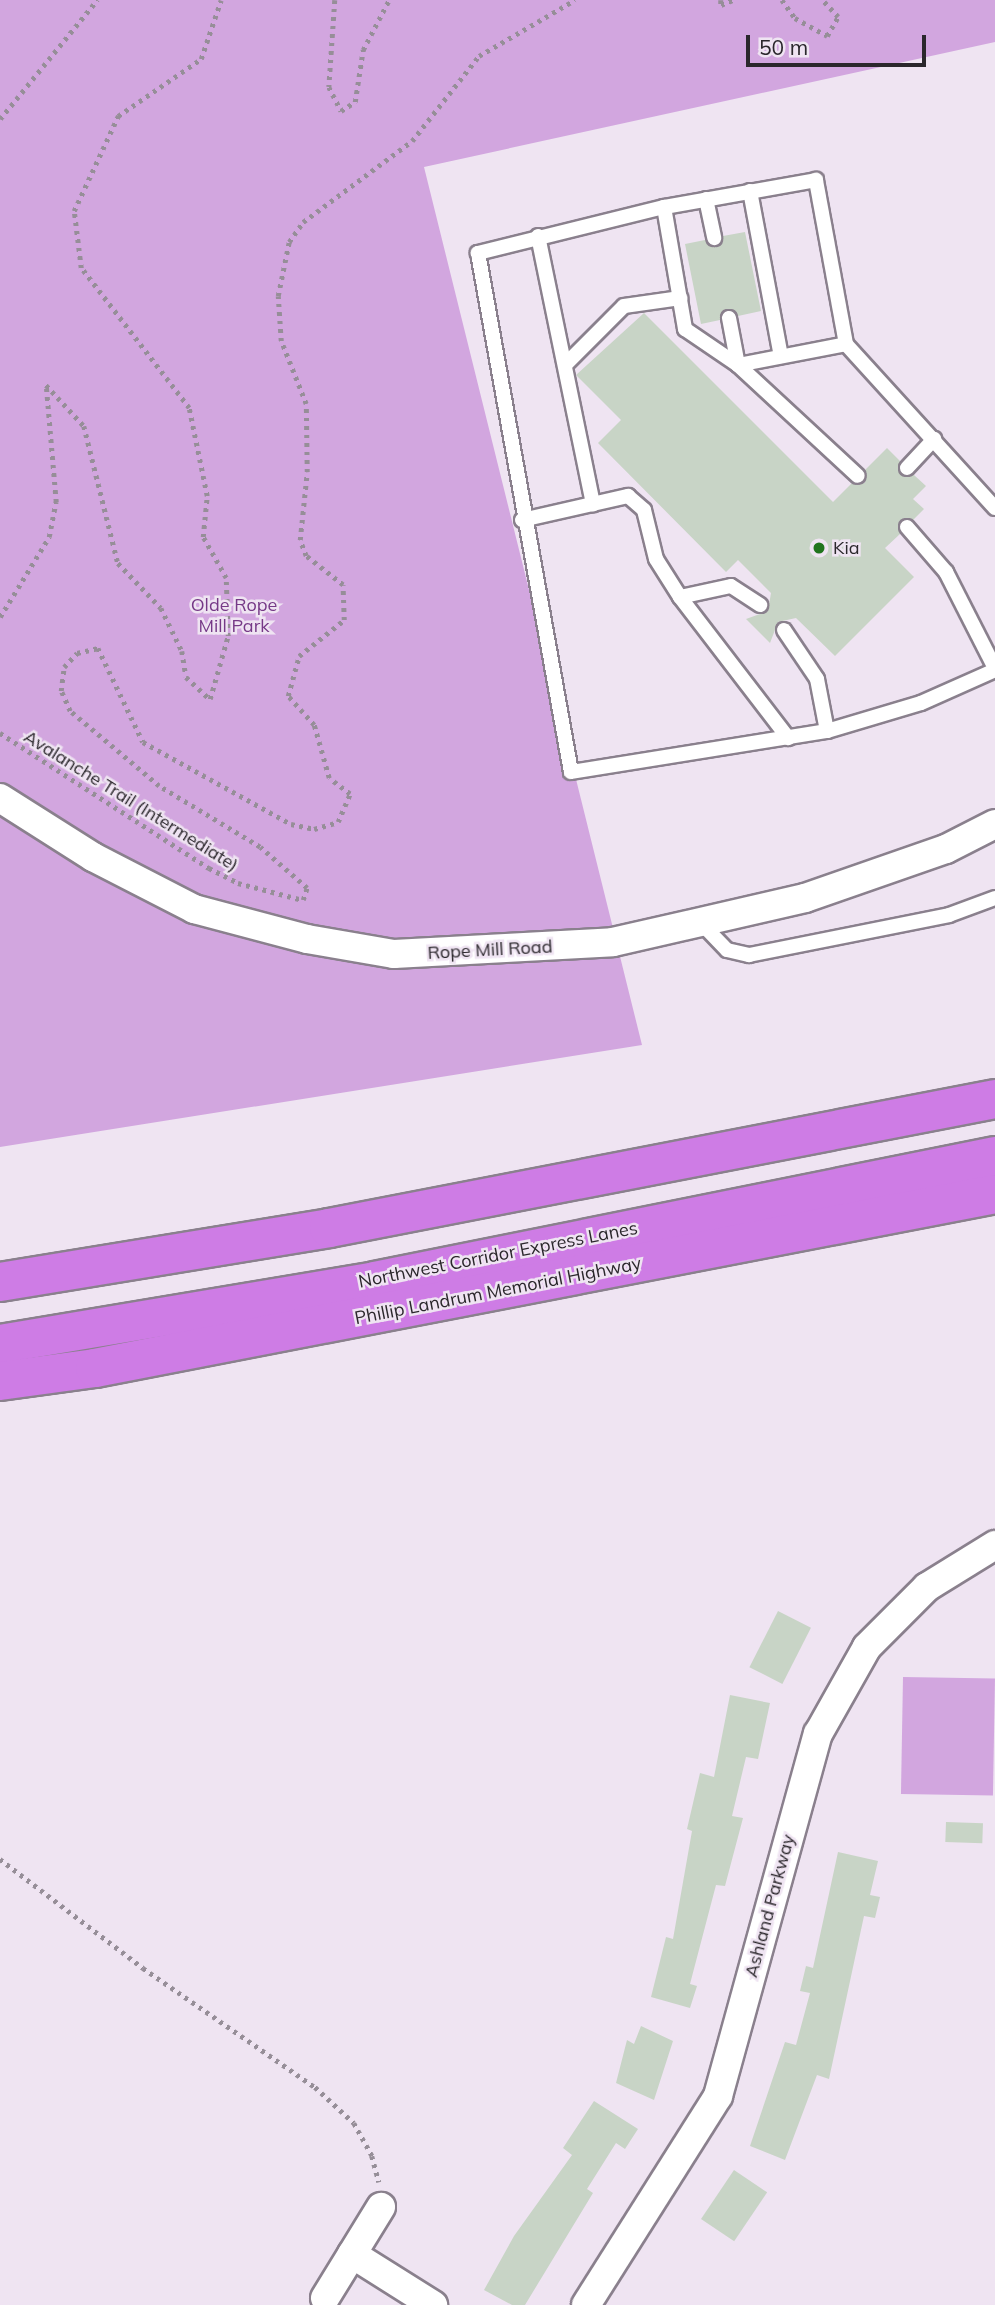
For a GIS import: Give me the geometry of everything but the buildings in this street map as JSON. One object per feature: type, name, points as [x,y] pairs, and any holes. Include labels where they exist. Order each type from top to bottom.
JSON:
[{"type":"highway","points":[[0,1282],[329,1228],[995,1099]]},
{"type":"highway","name":"Northwest Corridor Express Lanes","points":[[0,1344],[375,1281],[995,1156]]},
{"type":"highway","name":"Phillip Landrum Memorial Highway","points":[[0,1381],[95,1368],[995,1194]]},
{"type":"street","name":"Rope Mill Road","points":[[0,798],[93,858],[194,909],[307,939],[394,954],[476,953],[612,942],[805,898],[946,849],[995,824]]},
{"type":"street","name":"Ashland Parkway","points":[[586,2305],[718,2096],[818,1734],[867,1647],[926,1587],[995,1545]]},
{"type":"street","points":[[325,2298],[381,2207]]},
{"type":"street","points":[[352,2254],[433,2305]]},
{"type":"lane","points":[[907,527],[946,572],[995,669],[921,703],[827,731],[571,772],[522,520],[478,253],[664,207],[816,180],[846,344],[995,508]]},
{"type":"lane","points":[[750,191],[781,356]]},
{"type":"lane","points":[[706,199],[714,238]]},
{"type":"lane","points":[[664,207],[685,329],[738,365],[858,477]]},
{"type":"lane","points":[[538,236],[593,504]]},
{"type":"lane","points":[[565,365],[624,306],[680,298]]},
{"type":"lane","points":[[729,318],[738,365]]},
{"type":"lane","points":[[738,365],[846,344]]},
{"type":"lane","points":[[907,468],[934,439]]},
{"type":"lane","points":[[522,520],[628,496],[644,510],[656,559],[680,597],[788,738]]},
{"type":"lane","points":[[680,597],[731,586],[760,605]]},
{"type":"lane","points":[[784,630],[817,679],[827,731]]},
{"type":"lane","points":[[699,922],[727,950],[749,955],[949,915],[995,898]]},
{"type":"path","points":[[0,119],[97,0]]},
{"type":"path","points":[[0,617],[50,537],[56,502],[46,384],[84,426],[118,563],[160,608],[182,651],[186,677],[210,699],[228,636],[226,578],[203,537],[207,496],[189,408],[81,268],[74,211],[118,116],[201,60],[222,0]]},
{"type":"path","points":[[335,0],[329,88],[341,111],[355,102],[363,50],[389,0]]},
{"type":"path","name":"Avalanche Trail (Intermediate)","points":[[0,733],[209,868],[238,883],[303,900],[307,888],[260,847],[159,786],[70,711],[61,691],[64,667],[77,653],[98,648],[143,742],[291,824],[314,829],[338,822],[350,794],[329,778],[314,725],[288,696],[299,656],[344,620],[343,585],[306,556],[300,540],[307,472],[306,404],[281,341],[278,296],[289,242],[303,222],[412,141],[479,55],[575,0]]},
{"type":"path","points":[[721,0],[721,5],[733,0]]},
{"type":"path","points":[[782,0],[795,18],[827,36],[838,17],[822,0]]},
{"type":"path","points":[[0,1859],[144,1968],[315,2087],[354,2123],[372,2156],[381,2207]]},
{"type":"green space","name":"Olde Rope Mill Park","points":[[0,0],[995,0],[995,42],[424,167],[642,1045],[0,1147]]},
{"type":"green space","points":[[903,1677],[995,1679],[993,1796],[901,1794]]},
{"type":"place","name":"Kia","points":[[819,548]]}]
